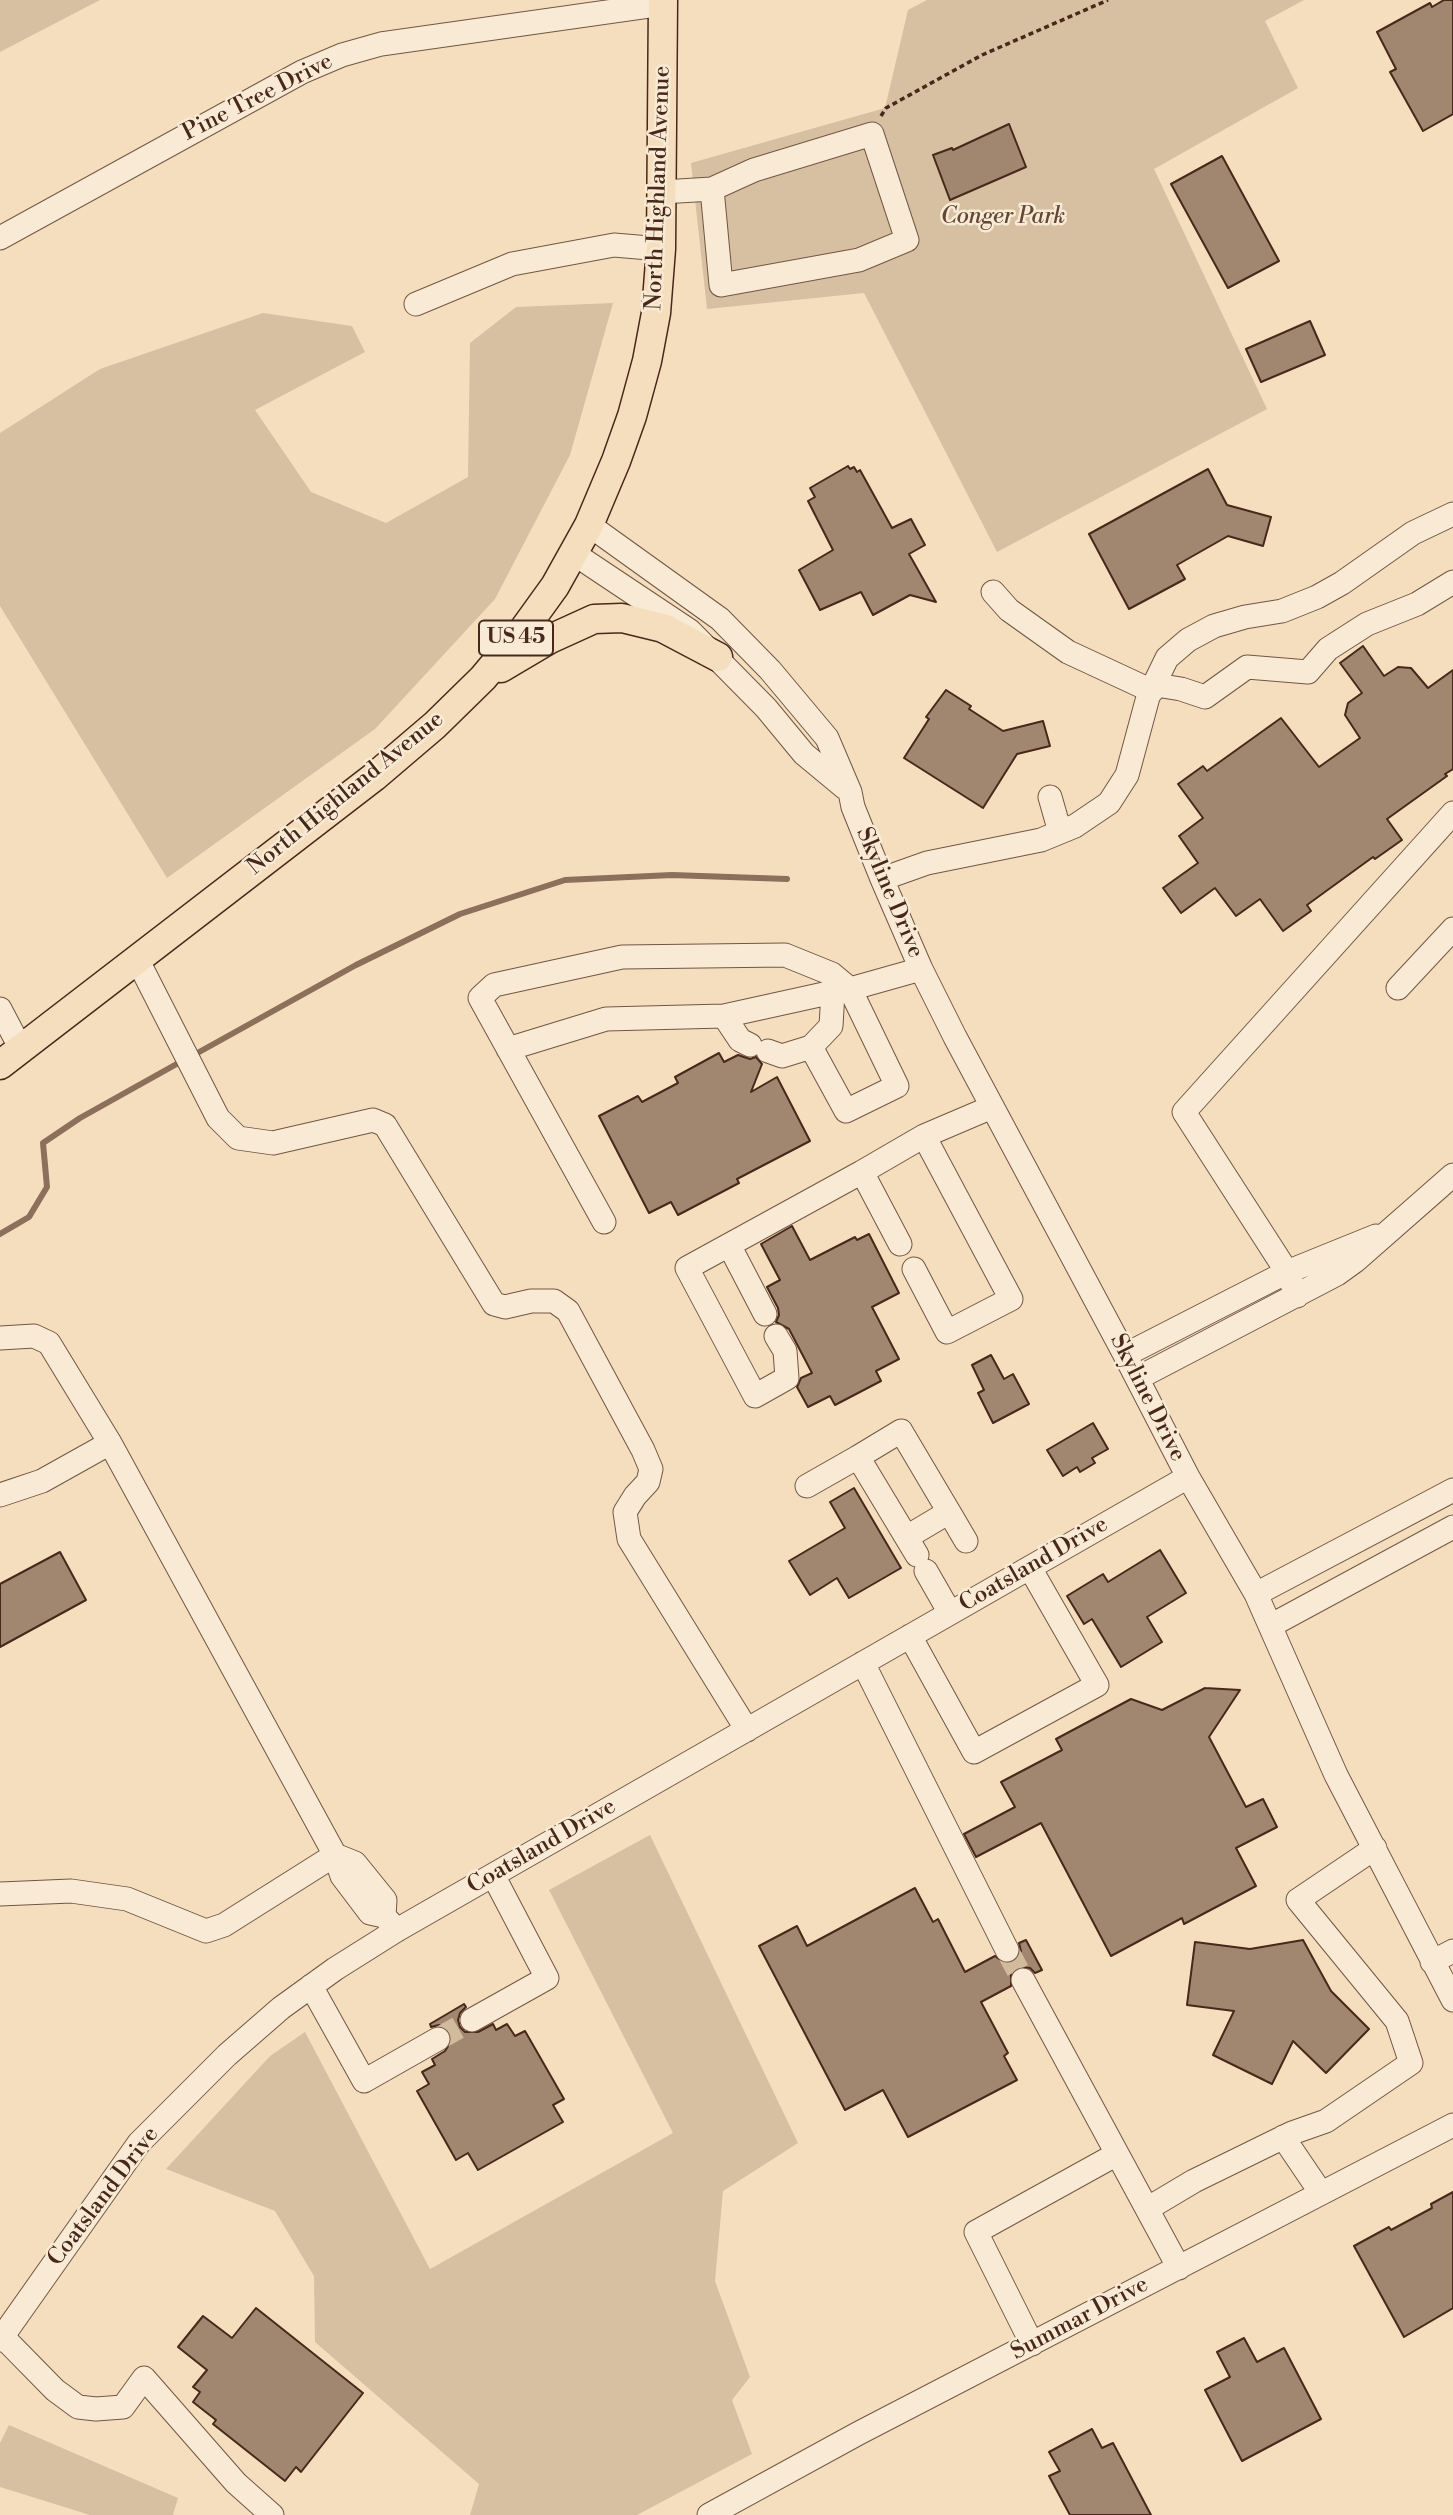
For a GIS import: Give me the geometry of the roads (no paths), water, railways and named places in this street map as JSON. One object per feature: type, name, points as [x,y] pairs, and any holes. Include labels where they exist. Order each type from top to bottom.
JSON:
[{"type":"main road","name":"North Highland Avenue","points":[[11,1057],[374,777],[435,725],[483,678],[555,586],[589,526],[632,416],[647,361],[656,313],[661,249],[663,2]]},
{"type":"main road","points":[[483,678],[550,639],[594,619],[622,618],[663,628],[718,657]]},
{"type":"street","name":"Pine Tree Drive","points":[[0,238],[302,72],[342,55],[381,44],[663,2]]},
{"type":"street","points":[[662,192],[712,189],[754,170],[872,134],[907,240],[859,260],[721,285],[712,189]]},
{"type":"street","points":[[416,304],[512,264],[614,245],[661,249]]},
{"type":"street","points":[[882,879],[927,863],[1041,840],[1075,826],[1109,803],[1127,775],[1148,697],[1167,658],[1188,640],[1214,626],[1245,617],[1282,611],[1317,597],[1342,583],[1413,533],[1453,514]]},
{"type":"street","name":"Skyline Drive","points":[[589,526],[720,619],[770,670],[827,738],[882,879],[921,969],[1188,1477],[1255,1594],[1336,1775],[1453,2000]]},
{"type":"street","points":[[573,553],[690,631],[766,708],[804,754],[850,792]]},
{"type":"street","points":[[993,592],[1009,610],[1068,652],[1154,688],[1181,689],[1205,696],[1247,667],[1308,672],[1328,649],[1367,624],[1417,604],[1453,582]]},
{"type":"street","points":[[1050,797],[1060,832]]},
{"type":"street","points":[[1297,1296],[1287,1272],[1184,1112],[1453,813]]},
{"type":"street","points":[[1398,988],[1453,929]]},
{"type":"street","points":[[604,1222],[480,998],[494,985],[622,957],[785,955],[832,974],[897,1086],[846,1111],[811,1047]]},
{"type":"street","points":[[137,959],[218,1118],[238,1138],[273,1143],[373,1121],[385,1125],[494,1304],[505,1307],[530,1301],[554,1301],[568,1311],[651,1469],[648,1482],[625,1512],[629,1539],[747,1730]]},
{"type":"street","points":[[508,1049],[606,1019],[724,1016],[842,991],[921,969]]},
{"type":"street","points":[[724,1016],[740,1040],[782,1055],[811,1047],[831,1026],[842,991]]},
{"type":"street","points":[[0,1009],[11,1057]]},
{"type":"street","points":[[776,1336],[785,1351],[787,1377],[755,1396],[687,1268],[924,1136],[992,1107]]},
{"type":"street","points":[[914,1269],[947,1332],[1012,1298],[924,1136]]},
{"type":"street","points":[[862,1172],[900,1244]]},
{"type":"street","points":[[1138,1378],[1297,1296],[1355,1261],[1453,1175]]},
{"type":"street","points":[[1125,1355],[1287,1272],[1349,1245],[1386,1233]]},
{"type":"street","points":[[729,1245],[765,1314]]},
{"type":"street","points":[[0,1338],[34,1336],[48,1343],[110,1443],[335,1856],[355,1863],[385,1900],[391,1923]]},
{"type":"street","points":[[807,1486],[901,1431],[966,1542]]},
{"type":"street","points":[[0,1495],[42,1481],[110,1443]]},
{"type":"street","points":[[858,1457],[950,1614]]},
{"type":"street","name":"Coatsland Drive","points":[[1,2338],[139,2143],[227,2054],[391,1923],[493,1875],[1188,1477]]},
{"type":"street","points":[[1255,1594],[1453,1490]]},
{"type":"street","points":[[916,1554],[949,1512]]},
{"type":"street","points":[[1270,1626],[1453,1527]]},
{"type":"street","points":[[910,1636],[974,1752],[1097,1685],[1030,1568]]},
{"type":"street","points":[[863,1663],[1007,1950]]},
{"type":"street","points":[[1147,2209],[1194,2181],[1283,2137],[1326,2121],[1411,2063],[1397,2021],[1298,1899],[1375,1848]]},
{"type":"street","points":[[0,1894],[71,1891],[127,1899],[206,1931],[224,1925],[335,1856]]},
{"type":"street","points":[[472,2020],[547,1978],[493,1875]]},
{"type":"street","points":[[1432,1962],[1453,1951]]},
{"type":"street","points":[[1023,1980],[1179,2268]]},
{"type":"street","points":[[311,1986],[364,2081],[439,2039]]},
{"type":"street","name":"Summar Drive","points":[[709,2515],[859,2433],[1453,2125]]},
{"type":"street","points":[[1283,2137],[1321,2193]]},
{"type":"street","points":[[1032,2344],[976,2232],[1117,2154]]},
{"type":"street","points":[[1,2338],[55,2390],[78,2407],[123,2407],[144,2378],[236,2483],[272,2515]]},
{"type":"waterway","points":[[192,1056],[356,965],[460,914],[565,880],[672,875],[787,879]]},
{"type":"waterway","points":[[0,1234],[29,1217],[47,1187],[43,1143],[80,1118],[182,1061]]},
{"type":"tunnel","points":[[1007,1950],[1023,1980]]},
{"type":"tunnel","points":[[438,2039],[472,2020]]},
{"type":"park label","name":"Conger Park","points":[[1003,217]]}]
